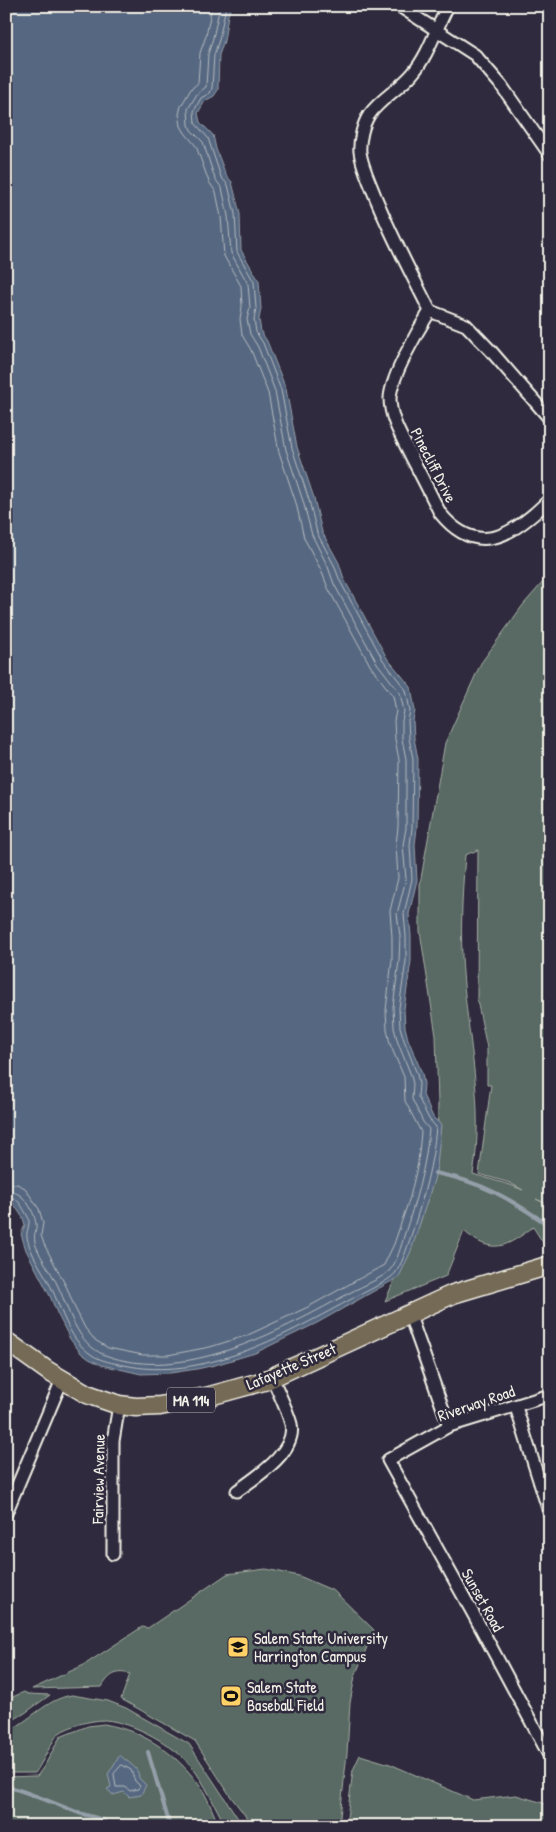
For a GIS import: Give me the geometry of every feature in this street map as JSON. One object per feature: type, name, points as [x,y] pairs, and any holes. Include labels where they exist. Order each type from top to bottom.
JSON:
[{"type":"main road","name":"Lafayette Street","points":[[6,1340],[62,1380],[94,1397],[118,1405],[136,1407],[160,1406],[238,1389],[272,1377],[452,1294],[548,1265]]},
{"type":"street","points":[[399,6],[475,54],[501,85],[550,155]]},
{"type":"street","points":[[448,6],[421,62],[414,72],[385,98],[369,116],[364,126],[360,149],[365,172],[386,224],[430,311],[466,325],[550,419]]},
{"type":"street","name":"Pinecliff Drive","points":[[430,311],[411,344],[393,382],[390,409],[396,425],[440,513],[450,525],[463,534],[487,540],[501,537],[514,530],[550,499]]},
{"type":"street","points":[[409,1313],[449,1426]]},
{"type":"street","points":[[237,1491],[271,1466],[284,1451],[291,1437],[291,1425],[272,1377]]},
{"type":"street","points":[[6,1513],[62,1380]]},
{"type":"street","name":"Riverway Road","points":[[389,1460],[449,1426],[550,1396]]},
{"type":"street","name":"Fairview Avenue","points":[[113,1554],[113,1441],[118,1405]]},
{"type":"street","points":[[516,1406],[550,1515]]},
{"type":"street","name":"Sunset Road","points":[[389,1460],[405,1495],[475,1617],[550,1757]]},
{"type":"green space","points":[[550,574],[550,1205],[536,1199],[550,1206],[550,1249],[544,1244],[533,1227],[515,1240],[499,1246],[483,1244],[464,1231],[446,1276],[385,1301],[420,1223],[437,1166],[436,1036],[420,931],[420,884],[445,743],[481,663],[523,605]],"holes":[[[478,850],[477,1000],[487,1048],[487,1085],[491,1085],[479,1174],[510,1183],[523,1190],[473,1174],[476,1149],[476,1099],[463,973],[462,914],[465,855]]]},
{"type":"green space","name":"Salem State Baseball Field","points":[[266,1569],[299,1576],[334,1591],[374,1630],[355,1676],[350,1703],[339,1826],[255,1826],[231,1797],[195,1741],[121,1699],[130,1674],[117,1673],[107,1679],[102,1687],[32,1689],[84,1665],[142,1627],[148,1628],[227,1574]]},
{"type":"green space","points":[[24,1692],[28,1694],[50,1695],[6,1724],[6,1700]]},
{"type":"green space","points":[[72,1695],[108,1701],[126,1708],[189,1744],[243,1826],[226,1826],[206,1788],[184,1758],[152,1736],[128,1725],[116,1722],[105,1720],[92,1721],[65,1729],[58,1734],[35,1773],[6,1773],[6,1732],[54,1701]]},
{"type":"green space","points":[[104,1724],[134,1732],[173,1756],[194,1778],[203,1791],[220,1826],[6,1826],[6,1777],[37,1776],[60,1737],[88,1726]]},
{"type":"green space","points":[[360,1755],[390,1764],[473,1800],[516,1795],[550,1805],[550,1826],[346,1826],[353,1770]]},
{"type":"water","points":[[6,6],[232,6],[228,15],[224,41],[219,55],[218,90],[214,96],[205,101],[198,113],[200,122],[213,135],[226,175],[232,182],[240,214],[241,250],[259,281],[261,332],[267,341],[286,389],[297,447],[314,498],[322,532],[339,563],[344,579],[387,658],[411,687],[415,711],[413,721],[414,738],[418,759],[415,845],[417,880],[409,914],[411,961],[404,1009],[405,1027],[422,1073],[423,1095],[433,1117],[441,1125],[434,1180],[411,1251],[399,1277],[317,1323],[255,1353],[215,1365],[170,1373],[141,1374],[102,1365],[81,1353],[70,1339],[26,1250],[21,1234],[25,1225],[23,1218],[13,1203],[6,1204]]},
{"type":"water","points":[[120,1755],[137,1770],[139,1778],[146,1785],[141,1795],[129,1797],[124,1792],[113,1795],[107,1789],[111,1787],[108,1774]]},
{"type":"waterway","points":[[435,1173],[468,1181],[496,1193],[550,1226]]},
{"type":"waterway","points":[[148,1752],[170,1826]]},
{"type":"waterway","points":[[6,1786],[105,1821],[107,1826]]},
{"type":"place","name":"Salem State University Harrington Campus","points":[[238,1647]]},
{"type":"place","name":"Salem State Baseball Field","points":[[231,1696]]}]
